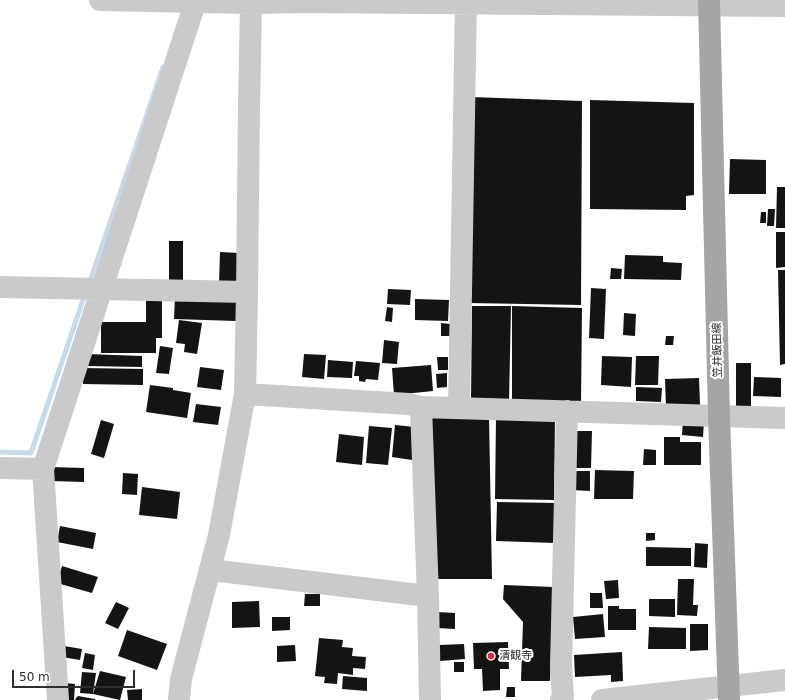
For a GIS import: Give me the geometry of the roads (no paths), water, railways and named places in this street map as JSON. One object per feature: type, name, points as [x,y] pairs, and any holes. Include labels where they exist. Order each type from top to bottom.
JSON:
[{"type":"main road","name":"笠井飯田線","points":[[709,3],[719,416],[729,693]]},
{"type":"street","points":[[100,0],[251,3],[709,3],[785,6]]},
{"type":"street","points":[[58,700],[43,469],[100,289],[195,1]]},
{"type":"street","points":[[459,408],[466,2]]},
{"type":"street","points":[[179,700],[181,679],[219,535],[232,472],[245,394],[248,113],[251,3]]},
{"type":"street","points":[[0,287],[247,292]]},
{"type":"street","points":[[245,394],[409,404],[421,407],[785,418]]},
{"type":"street","points":[[421,407],[430,700]]},
{"type":"street","points":[[561,700],[563,697],[562,668],[567,411]]},
{"type":"street","points":[[0,468],[43,469]]},
{"type":"street","points":[[211,570],[428,596]]},
{"type":"street","points":[[602,700],[729,693],[785,680]]},
{"type":"waterway","points":[[89,284],[163,67]]},
{"type":"waterway","points":[[0,452],[31,453],[85,294]]},
{"type":"place","name":"清観寺","points":[[491,656]]}]
